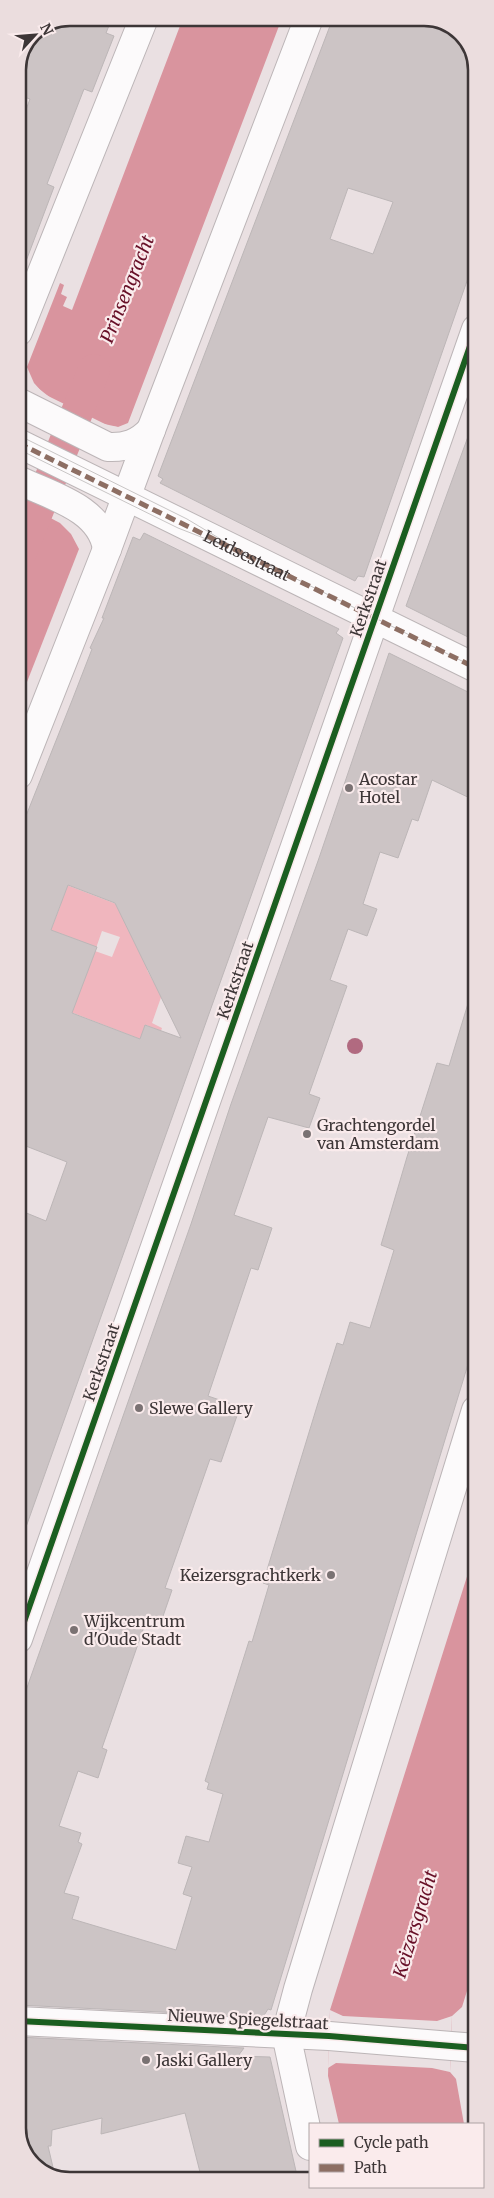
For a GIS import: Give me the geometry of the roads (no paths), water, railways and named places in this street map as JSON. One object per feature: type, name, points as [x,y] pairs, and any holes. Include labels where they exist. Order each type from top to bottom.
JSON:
[{"type":"street","points":[[26,312],[141,26]]},
{"type":"street","points":[[26,755],[107,549],[150,430],[306,26]]},
{"type":"street","name":"Kerkstraat","points":[[26,1616],[468,352]]},
{"type":"street","points":[[26,406],[108,446],[120,447],[132,444],[150,430]]},
{"type":"street","name":"Leidsestraat","points":[[26,447],[468,664]]},
{"type":"street","points":[[26,484],[89,515],[98,525],[104,536],[107,549]]},
{"type":"street","points":[[309,2142],[286,2034],[300,1980],[468,1436]]},
{"type":"street","name":"Nieuwe Spiegelstraat","points":[[26,2021],[329,2036],[464,2046]]},
{"type":"water","points":[[180,26],[279,26],[128,423],[118,427],[109,426],[44,394],[34,383],[27,367],[60,283],[64,285],[61,294],[67,297],[63,306],[72,310]]},
{"type":"water","points":[[26,505],[60,523],[71,534],[79,549],[26,685]]},
{"type":"water","name":"Keizersgracht","points":[[468,1573],[468,1988],[462,2007],[452,2016],[450,2072],[456,2079],[464,2123],[339,2123],[328,2076],[330,2010]]},
{"type":"waterway","name":"Prinsengracht","points":[[26,540],[94,370]]},
{"type":"tram line","points":[[26,439],[187,519],[242,552],[468,664]]},
{"type":"tram line","points":[[26,453],[178,528],[219,544]]},
{"type":"place","name":"Acostar Hotel","points":[[349,788]]},
{"type":"place","name":"Grachtengordel van Amsterdam","points":[[307,1134]]},
{"type":"place","name":"Slewe Gallery","points":[[139,1408]]},
{"type":"place","name":"Keizersgrachtkerk","points":[[331,1575]]},
{"type":"place","name":"Wijkcentrum d'Oude Stadt","points":[[74,1630]]},
{"type":"place","name":"Jaski Gallery","points":[[146,2060]]}]
